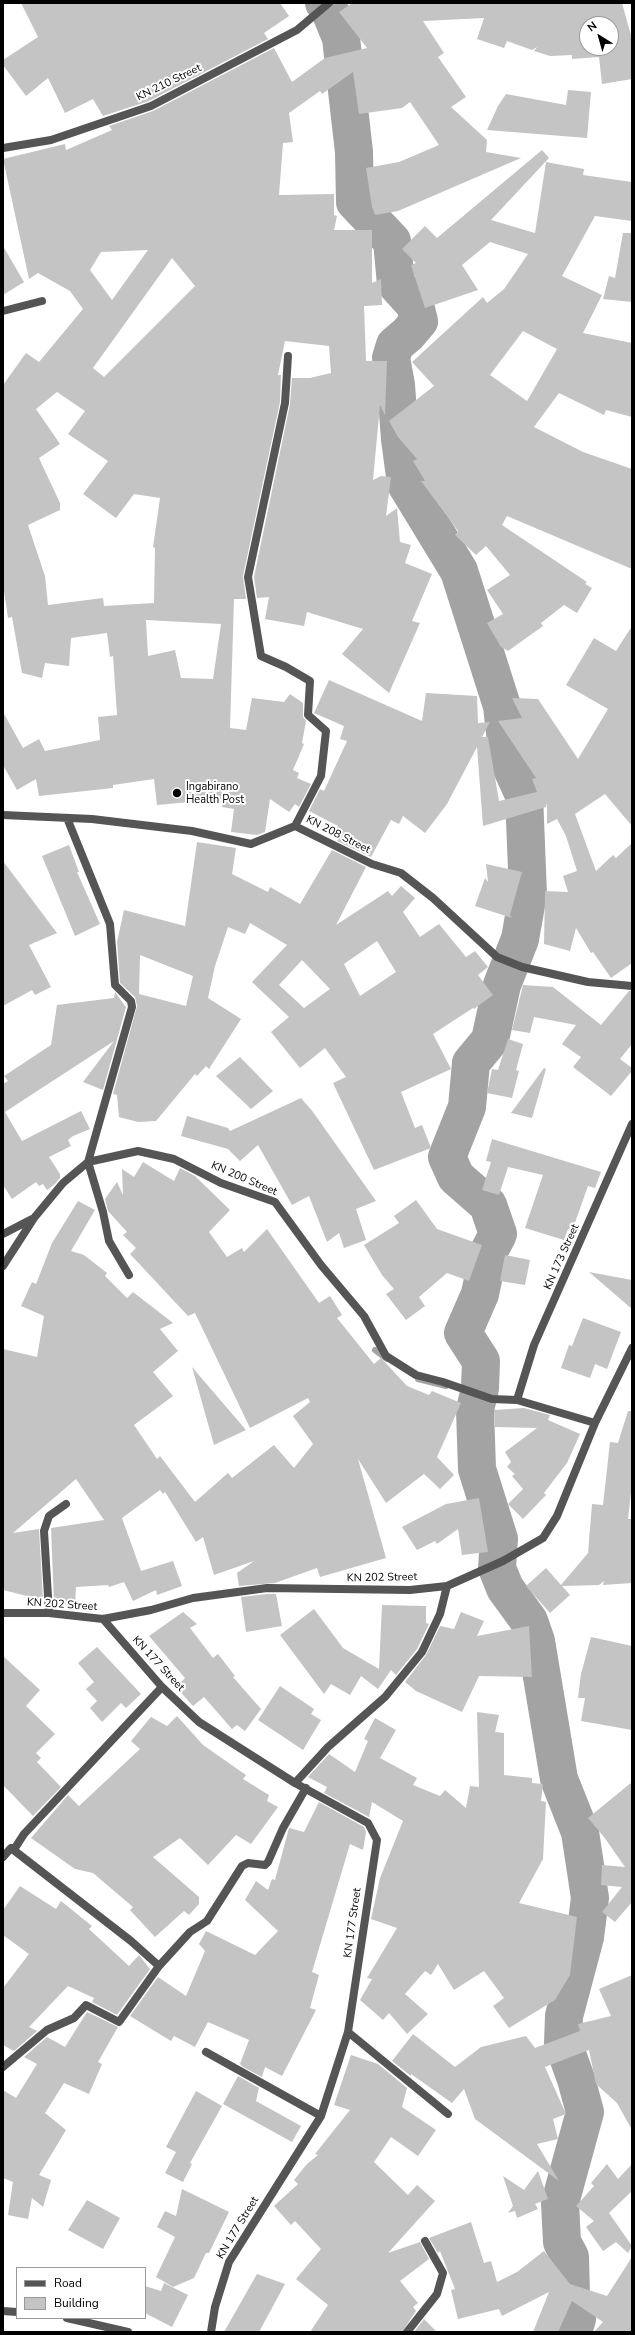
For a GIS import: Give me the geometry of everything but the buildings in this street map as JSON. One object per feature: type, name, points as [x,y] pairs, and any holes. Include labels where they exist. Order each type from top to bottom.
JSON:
[{"type":"street","name":"KN 210 Street","points":[[3,148],[51,140],[151,106],[297,30],[329,3]]},
{"type":"street","points":[[3,311],[42,301]]},
{"type":"street","points":[[288,356],[285,403],[248,576],[261,656],[286,666],[310,681],[308,715],[326,731],[321,776],[295,826]]},
{"type":"street","name":"KN 208 Street","points":[[3,815],[67,818],[192,831],[251,844],[295,826],[372,864],[401,874],[434,898],[497,957],[522,967],[588,982],[632,986]]},
{"type":"street","points":[[67,818],[110,924],[115,986],[131,1001],[132,1007],[88,1162],[103,1212],[109,1240],[129,1275]]},
{"type":"street","name":"KN 173 Street","points":[[517,1400],[534,1345],[632,1124]]},
{"type":"street","name":"KN 200 Street","points":[[3,1266],[34,1218],[63,1183],[88,1162],[138,1151],[174,1159],[221,1183],[275,1202],[321,1265],[364,1316],[386,1356],[416,1376],[443,1382],[492,1398],[517,1400],[595,1423]]},
{"type":"street","points":[[3,1234],[34,1218]]},
{"type":"street","name":"KN 202 Street","points":[[3,1613],[49,1613],[103,1619],[151,1610],[194,1598],[266,1588],[410,1590],[448,1586],[503,1561],[543,1538],[557,1516],[595,1423],[632,1348]]},
{"type":"street","points":[[49,1613],[44,1531],[49,1516],[66,1504]]},
{"type":"street","points":[[295,1783],[328,1747],[385,1697],[422,1652],[440,1614],[448,1586]]},
{"type":"street","name":"KN 177 Street","points":[[103,1619],[162,1687],[199,1722],[295,1783],[368,1823],[377,1840],[348,2032],[321,2116],[229,2262],[215,2307],[211,2332]]},
{"type":"street","points":[[3,1857],[11,1848],[15,1848],[24,1834],[162,1687]]},
{"type":"street","points":[[3,2067],[47,2030],[74,2018],[86,2005],[119,2022],[159,1966],[190,1932],[206,1921],[242,1866],[248,1863],[265,1865],[268,1862],[283,1828],[306,1788]]},
{"type":"street","points":[[11,1848],[130,1941],[159,1966]]},
{"type":"street","points":[[348,2032],[448,2114]]},
{"type":"street","points":[[206,2052],[321,2116]]},
{"type":"street","points":[[407,2332],[437,2294],[443,2273],[425,2241]]},
{"type":"street","points":[[3,2311],[16,2312]]},
{"type":"street","points":[[71,2319],[128,2332]]},
{"type":"waterway","points":[[324,3],[328,6],[341,38],[354,152],[355,202],[392,241],[396,284],[415,305],[419,321],[408,334],[395,345],[391,358],[396,385],[400,439],[406,484],[459,571],[502,706],[508,760],[524,795],[528,894],[520,939],[502,985],[490,1040],[471,1063],[467,1107],[447,1157],[456,1177],[488,1205],[498,1234],[489,1251],[480,1294],[463,1333],[481,1361],[480,1388],[475,1410],[477,1469],[499,1539],[497,1568],[505,1588],[529,1621],[536,1641],[559,1779],[580,1832],[590,1898],[585,1937],[564,2016],[563,2043],[576,2079],[585,2112],[560,2203],[562,2242],[570,2257],[571,2296],[577,2319],[573,2332]]},
{"type":"waterway","points":[[375,1350],[387,1359]]},
{"type":"waterway","points":[[418,1379],[446,1386]]},
{"type":"waterway","points":[[465,1388],[480,1388]]},
{"type":"waterway","points":[[582,1844],[596,1855]]},
{"type":"place","name":"Ingabirano Health Post","points":[[177,793]]}]
